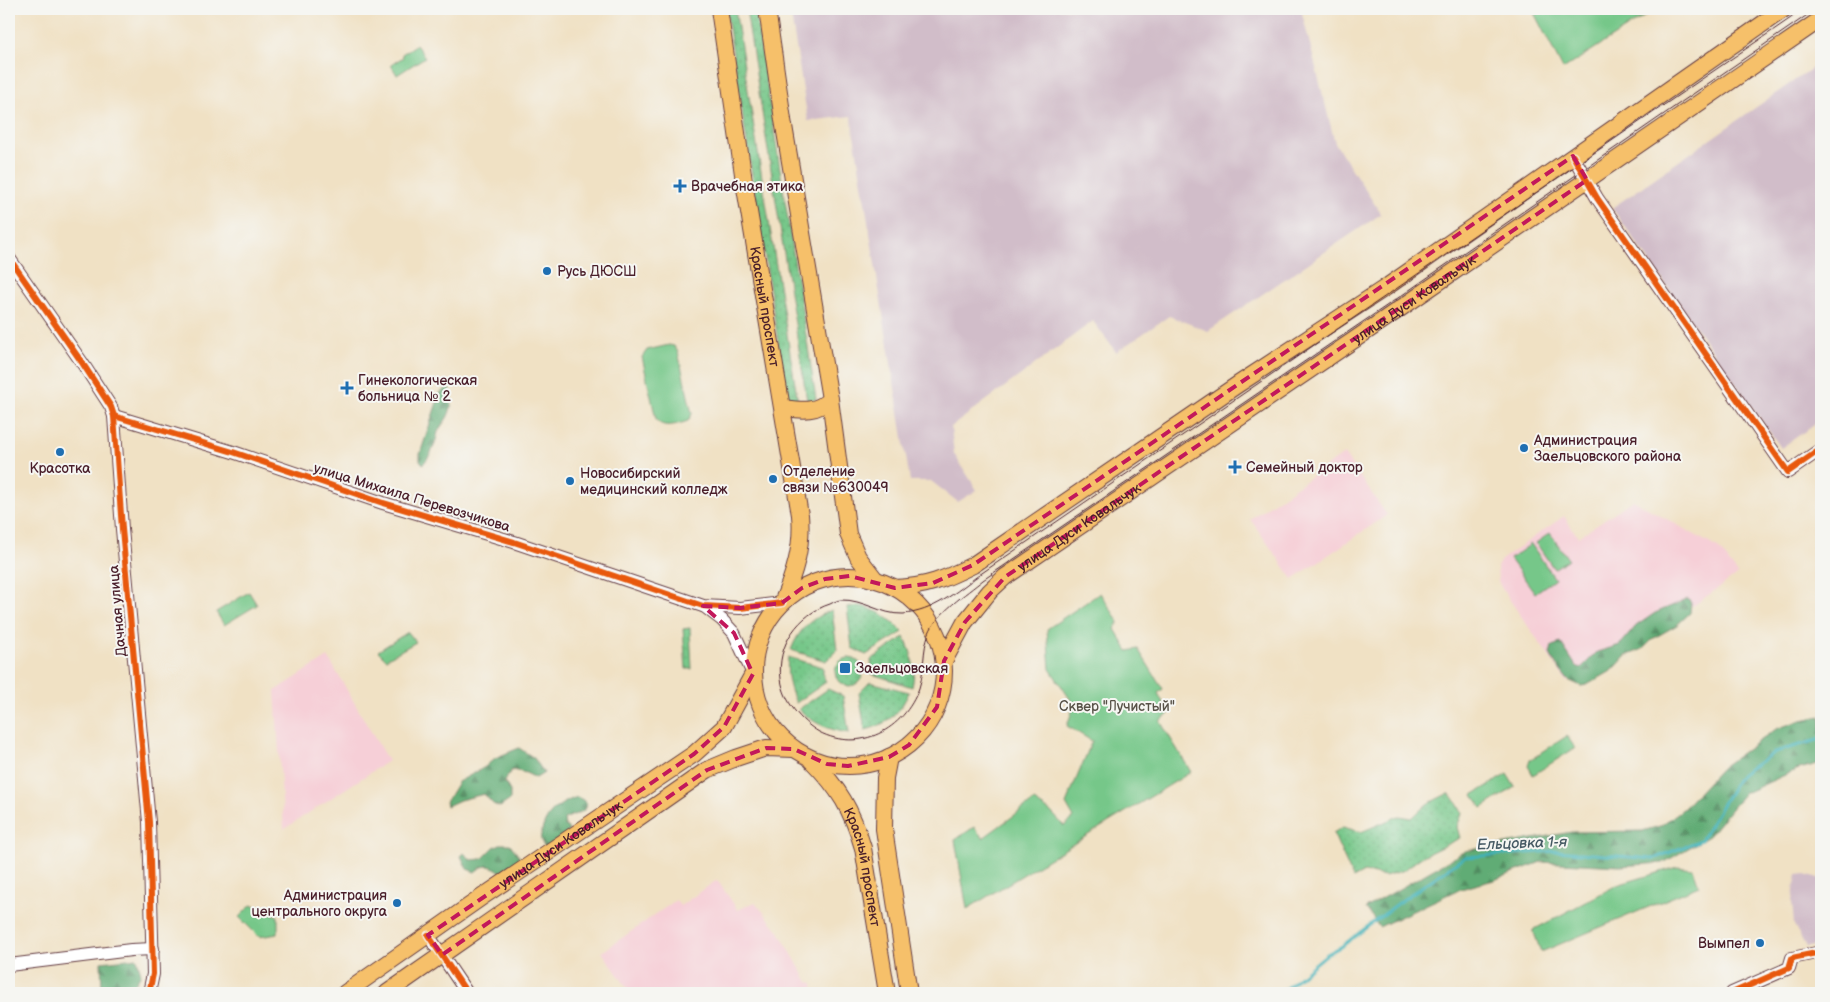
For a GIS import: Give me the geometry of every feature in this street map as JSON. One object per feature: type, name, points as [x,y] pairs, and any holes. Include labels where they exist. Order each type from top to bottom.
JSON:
[{"type":"main road","name":"Красный проспект","points":[[719,9],[745,188],[783,408],[801,529],[795,572],[782,603]]},
{"type":"main road","points":[[767,9],[783,120],[830,399],[848,534],[858,557],[875,579]]},
{"type":"main road","name":"улица Дуси Ковальчук","points":[[895,588],[917,587],[934,583],[973,565],[1230,390],[1385,288],[1784,9]]},
{"type":"main road","name":"улица Дуси Ковальчук","points":[[944,661],[965,622],[990,591],[1005,577],[1821,19]]},
{"type":"main road","points":[[783,408],[807,410],[824,405],[830,399]]},
{"type":"main road","points":[[754,674],[756,648],[766,624],[782,603],[802,588],[825,579],[850,576],[875,579],[895,588],[919,606],[936,632],[944,661],[943,684],[937,707],[925,728],[909,745],[889,757],[869,764],[848,766],[827,764],[801,753]]},
{"type":"main road","name":"Красный проспект","points":[[754,674],[759,702],[773,728],[826,775],[842,797],[859,834],[863,848],[887,993]]},
{"type":"main road","name":"улица Дуси Ковальчук","points":[[345,993],[602,815],[694,754],[724,727],[754,674]]},
{"type":"main road","name":"улица Дуси Ковальчук","points":[[387,993],[706,770],[766,748],[801,753]]},
{"type":"main road","name":"Красный проспект","points":[[889,757],[885,778],[884,829],[909,993]]},
{"type":"street","points":[[1573,156],[1597,198],[1788,472],[1821,448]]},
{"type":"street","name":"Дачная улица","points":[[9,258],[83,364],[111,407],[114,416],[124,556],[149,822],[153,949],[153,974],[149,993]]},
{"type":"street","name":"улица Михаила Перевозчикова","points":[[114,416],[233,452],[384,503],[514,542],[703,606]]},
{"type":"street","points":[[703,606],[740,608],[782,603]]},
{"type":"street","points":[[703,606],[722,620],[734,633],[754,674]]},
{"type":"street","points":[[428,935],[467,993]]},
{"type":"street","points":[[9,965],[153,949]]},
{"type":"street","points":[[1732,993],[1789,968],[1792,958],[1821,952]]},
{"type":"highlighted area","points":[[1573,156],[1587,180],[1005,577],[965,622],[944,661],[937,707],[909,745],[889,757],[848,766],[827,764],[794,749],[766,748],[707,770],[442,955],[428,935],[694,754],[724,727],[753,674],[734,633],[703,606],[740,608],[782,603],[802,588],[825,579],[850,576],[895,588],[933,583],[973,565]]},
{"type":"shaded area","points":[[790,9],[1301,9],[1335,143],[1381,214],[1208,331],[1169,316],[1116,352],[1093,321],[951,427],[954,454],[977,490],[958,502],[931,481],[910,481],[851,116],[808,121]]},
{"type":"shaded area","points":[[1821,62],[1821,420],[1781,448],[1612,208]]},
{"type":"shaded area","points":[[1344,454],[1387,515],[1293,579],[1250,519]]},
{"type":"shaded area","points":[[1633,500],[1718,548],[1738,574],[1693,606],[1688,604],[1567,682],[1502,589],[1498,581],[1497,567],[1501,560],[1564,516],[1578,537]]},
{"type":"shaded area","points":[[328,657],[388,761],[284,829],[275,691]]},
{"type":"shaded area","points":[[1806,874],[1821,879],[1821,946],[1806,947],[1794,925],[1792,901],[1797,875]]},
{"type":"shaded area","points":[[717,880],[738,910],[755,902],[778,930],[808,982],[813,983],[814,993],[631,993],[602,952],[676,900],[680,906]]},
{"type":"green space","points":[[726,9],[735,9],[798,403],[788,405]]},
{"type":"green space","points":[[746,9],[755,9],[816,399],[807,401]]},
{"type":"green space","points":[[1532,9],[1656,9],[1563,69]]},
{"type":"green space","points":[[416,45],[425,57],[397,75],[391,65],[403,57],[402,54]]},
{"type":"green space","points":[[669,345],[674,346],[678,352],[692,414],[688,421],[675,425],[662,424],[656,419],[642,357],[647,350]]},
{"type":"green space","points":[[449,387],[450,411],[438,432],[431,453],[423,464],[420,460],[420,454],[440,393]]},
{"type":"green space","points":[[1550,533],[1568,559],[1554,569],[1536,543]]},
{"type":"green space","points":[[1531,544],[1555,579],[1535,593],[1510,559]]},
{"type":"green space","points":[[249,592],[257,605],[224,625],[216,612]]},
{"type":"green space","name":"Сквер \"Лучистый\"","points":[[1100,593],[1119,622],[1115,629],[1128,651],[1138,649],[1163,689],[1158,693],[1169,714],[1160,721],[1191,772],[967,909],[955,840],[974,827],[983,838],[1034,801],[1051,812],[1064,826],[1074,818],[1066,804],[1092,741],[1067,726],[1074,705],[1050,669],[1047,629]]},
{"type":"green space","points":[[1688,599],[1691,603],[1690,613],[1677,625],[1654,638],[1643,649],[1626,656],[1613,670],[1587,685],[1581,686],[1568,680],[1550,654],[1552,646],[1561,643],[1576,666],[1581,668],[1597,652],[1620,645],[1636,626],[1655,613]]},
{"type":"green space","points":[[860,606],[883,615],[903,632],[866,655],[852,648],[847,607]]},
{"type":"green space","points":[[832,610],[837,650],[826,661],[791,650],[798,636],[807,625]]},
{"type":"green space","points":[[690,628],[692,669],[686,669],[683,629]]},
{"type":"green space","points":[[408,632],[416,642],[386,659],[378,651]]},
{"type":"green space","points":[[904,637],[910,649],[913,662],[912,687],[872,674],[871,660]]},
{"type":"green space","points":[[788,657],[823,667],[823,675],[826,682],[796,703],[789,681]]},
{"type":"green space","points":[[849,658],[859,662],[863,672],[859,682],[849,686],[839,682],[835,672],[839,662]]},
{"type":"green space","points":[[870,682],[909,692],[892,717],[880,725],[865,730],[859,693]]},
{"type":"green space","points":[[828,689],[843,696],[849,733],[821,725],[799,709]]},
{"type":"green space","points":[[1821,716],[1821,763],[1796,770],[1743,794],[1709,836],[1663,863],[1620,866],[1541,862],[1494,880],[1457,890],[1379,927],[1366,908],[1465,851],[1572,832],[1642,831],[1660,826],[1683,809],[1722,767],[1776,729],[1801,720]]},
{"type":"green space","points":[[1567,736],[1575,748],[1533,775],[1528,766],[1530,760]]},
{"type":"green space","points":[[519,748],[534,758],[544,773],[536,778],[526,773],[512,770],[504,781],[510,791],[510,800],[500,807],[493,804],[484,794],[460,800],[447,806],[446,802],[458,782],[485,767],[495,758]]},
{"type":"green space","points":[[1507,774],[1515,787],[1482,808],[1473,795]]},
{"type":"green space","points":[[1449,793],[1462,813],[1457,827],[1460,838],[1423,856],[1404,870],[1385,876],[1364,872],[1353,878],[1333,833],[1343,827],[1361,832],[1399,816],[1412,818],[1427,804]]},
{"type":"green space","points":[[577,797],[587,804],[583,811],[564,819],[565,826],[569,832],[546,848],[541,841],[541,836],[548,816],[561,805]]},
{"type":"green space","points":[[500,844],[510,844],[519,856],[519,865],[504,875],[490,866],[482,867],[475,872],[467,869],[461,856],[464,853],[471,860],[482,859],[494,847]]},
{"type":"green space","points":[[1677,867],[1693,869],[1699,886],[1541,952],[1533,930],[1617,885]]},
{"type":"green space","points":[[251,905],[278,916],[278,934],[259,937],[239,917]]},
{"type":"green space","points":[[137,958],[141,974],[134,985],[133,993],[102,993],[101,962]]},
{"type":"waterway","name":"Ельцовка 1-я","points":[[1280,993],[1327,954],[1342,946],[1408,896],[1465,857],[1557,851],[1653,859],[1701,840],[1740,775],[1775,752],[1821,739]]},
{"type":"tram line","points":[[1804,9],[944,600],[924,609],[903,614],[887,612],[849,600],[840,600],[809,615],[792,632],[782,654],[780,666],[781,679],[789,703],[805,722],[819,732],[834,738],[850,740],[865,738],[879,734],[892,726],[903,716],[919,688],[924,653],[929,633],[933,626],[938,618],[953,604],[983,580],[1395,300],[1816,9]]},
{"type":"cycle path","points":[[1573,156],[1597,198],[1788,472],[1821,449]]},
{"type":"cycle path","points":[[9,258],[83,364],[111,407],[114,416],[122,529],[149,822],[153,974],[149,993]]},
{"type":"cycle path","points":[[114,416],[233,452],[383,503],[514,542],[703,606],[740,608],[782,603]]},
{"type":"cycle path","points":[[428,935],[467,993]]},
{"type":"cycle path","points":[[1732,993],[1789,968],[1792,958],[1821,952]]},
{"type":"place","name":"Врачебная этика","points":[[680,186]]},
{"type":"place","name":"Русь ДЮСШ","points":[[547,271]]},
{"type":"place","name":"Гинекологическая больница № 2","points":[[347,388]]},
{"type":"place","name":"Администрация Заельцовского района","points":[[1524,448]]},
{"type":"place","name":"Красотка","points":[[60,452]]},
{"type":"place","name":"Семейный доктор","points":[[1235,467]]},
{"type":"place","name":"Отделение связи №630049","points":[[773,479]]},
{"type":"place","name":"Новосибирский медицинский колледж","points":[[570,481]]},
{"type":"place","name":"Заельцовская","points":[[845,668]]},
{"type":"place","name":"Администрация центрального округа","points":[[397,903]]},
{"type":"place","name":"Вымпел","points":[[1760,943]]}]
